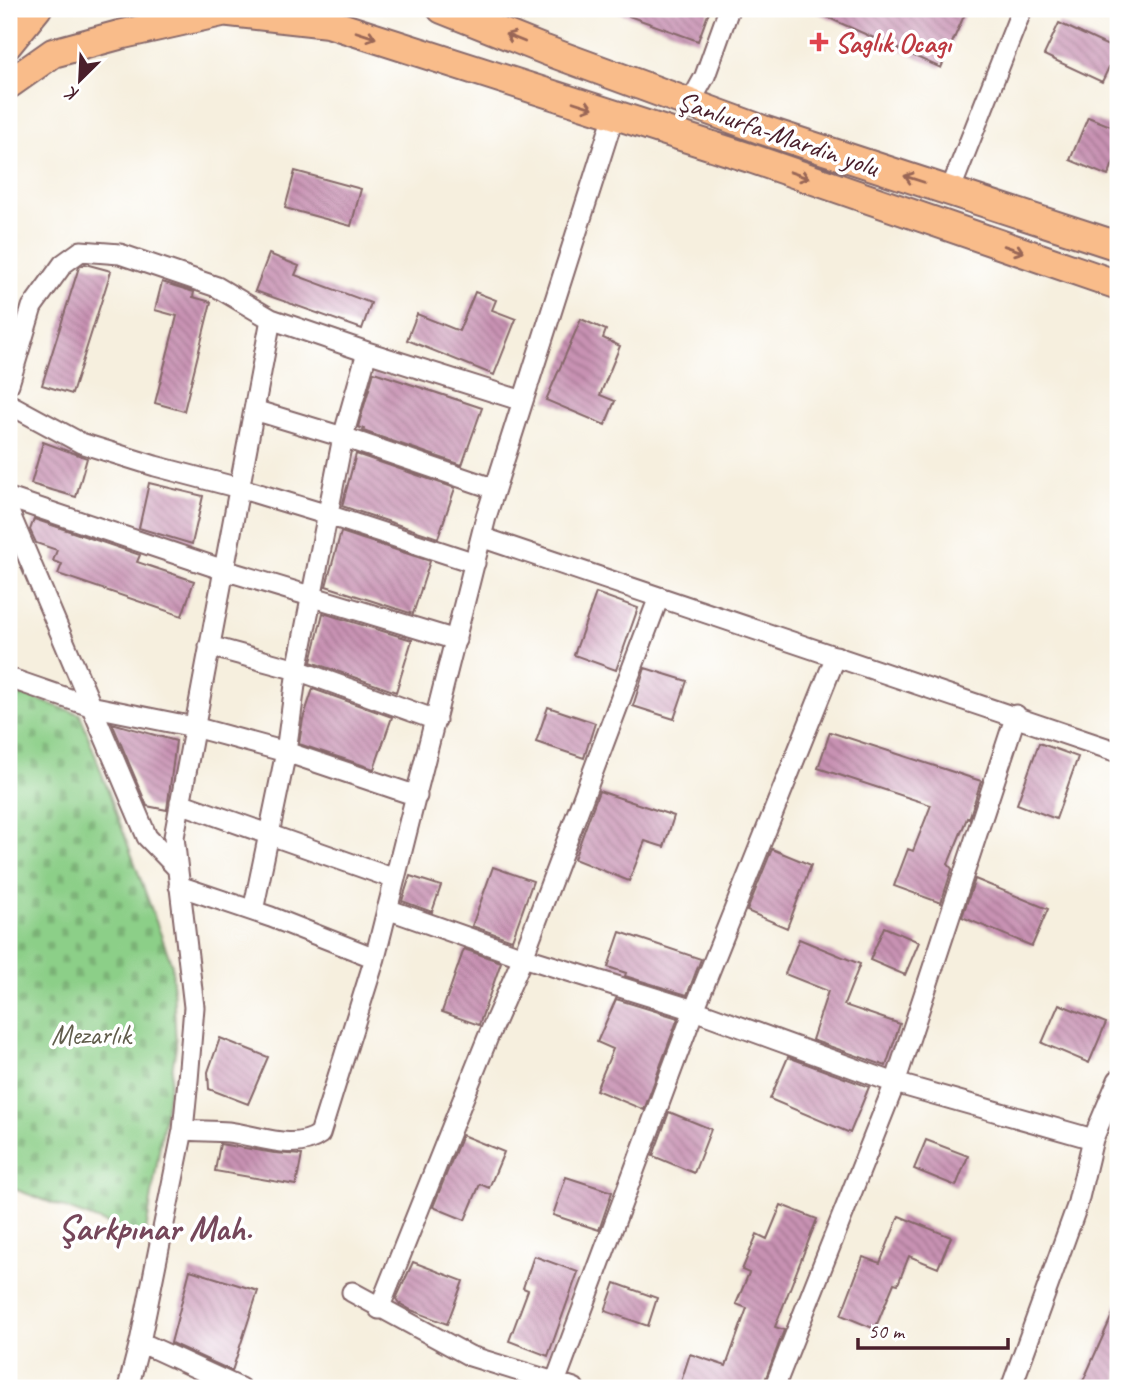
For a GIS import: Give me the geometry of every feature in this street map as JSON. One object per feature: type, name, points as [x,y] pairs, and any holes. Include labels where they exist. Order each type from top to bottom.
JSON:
[{"type":"highway","name":"Şanlıurfa-Mardin yolu","points":[[442,9],[763,130],[1118,246]]},
{"type":"highway","points":[[9,84],[53,53],[214,10],[328,23],[753,159],[1116,285]]},
{"type":"main road","points":[[9,46],[39,9]]},
{"type":"street","points":[[690,103],[705,76],[729,9]]},
{"type":"street","points":[[950,191],[1022,9]]},
{"type":"street","points":[[183,1130],[230,1132],[292,1143],[311,1140],[320,1133],[375,958],[481,537],[614,115]]},
{"type":"street","points":[[9,384],[32,307],[63,264],[81,251],[120,254],[217,287],[271,318],[366,352],[523,401]]},
{"type":"street","points":[[128,1388],[140,1342],[183,1130],[194,1007],[174,837],[271,318]]},
{"type":"street","points":[[253,911],[286,752],[297,670],[343,437],[366,352]]},
{"type":"street","points":[[9,404],[81,443],[328,515],[475,563]]},
{"type":"street","points":[[254,410],[495,489]]},
{"type":"street","points":[[9,498],[224,570],[456,640]]},
{"type":"street","points":[[9,512],[147,837],[178,876],[253,911],[375,958]]},
{"type":"street","points":[[481,537],[1016,715],[1118,752]]},
{"type":"street","points":[[379,1309],[488,1037],[523,957],[659,597]]},
{"type":"street","points":[[209,646],[297,670],[436,720]]},
{"type":"street","points":[[352,1292],[470,1356],[561,1386],[694,1010],[836,656]]},
{"type":"street","points":[[9,678],[90,706],[194,727],[286,752],[416,796]]},
{"type":"street","points":[[774,1388],[895,1083],[1016,715]]},
{"type":"street","points":[[180,803],[395,878]]},
{"type":"street","points":[[387,909],[523,957],[694,1010],[895,1083],[1093,1139]]},
{"type":"street","points":[[1011,1388],[1077,1206],[1093,1139],[1118,1080]]},
{"type":"street","points":[[140,1342],[240,1388]]},
{"type":"green space","name":"Mezarlık","points":[[9,690],[80,714],[172,965],[176,1046],[145,1238],[9,1187]]},
{"type":"building","points":[[710,9],[698,41],[615,11]]},
{"type":"building","points":[[809,9],[967,9],[941,68]]},
{"type":"building","points":[[1059,23],[1117,50],[1102,82],[1044,55]]},
{"type":"building","points":[[1088,117],[1118,129],[1118,151],[1108,176],[1070,160]]},
{"type":"building","points":[[295,171],[361,189],[351,226],[285,208]]},
{"type":"building","points":[[269,254],[299,266],[295,275],[371,303],[362,329],[255,291]]},
{"type":"building","points":[[85,264],[111,271],[72,394],[42,385],[79,267]]},
{"type":"building","points":[[162,282],[194,292],[193,297],[211,302],[184,411],[155,403],[177,316],[155,310]]},
{"type":"building","points":[[475,292],[496,300],[492,310],[516,319],[494,375],[407,340],[417,314],[459,331]]},
{"type":"building","points":[[581,319],[606,330],[603,338],[620,346],[600,395],[615,401],[605,425],[546,400]]},
{"type":"building","points":[[374,372],[482,408],[462,465],[358,427]]},
{"type":"building","points":[[43,442],[87,458],[76,497],[31,484]]},
{"type":"building","points":[[356,454],[455,488],[438,538],[342,506]]},
{"type":"building","points":[[149,483],[203,496],[192,544],[139,528]]},
{"type":"building","points":[[34,519],[140,555],[137,562],[194,581],[182,616],[58,574],[62,564],[53,561],[57,550],[36,543],[30,530]]},
{"type":"building","points":[[341,532],[430,561],[413,614],[326,586]]},
{"type":"building","points":[[596,593],[638,608],[616,670],[574,655]]},
{"type":"building","points":[[323,613],[412,640],[396,692],[311,662]]},
{"type":"building","points":[[645,668],[687,681],[674,719],[633,706]]},
{"type":"building","points":[[313,689],[392,717],[374,769],[299,744],[303,719]]},
{"type":"building","points":[[548,707],[595,723],[584,758],[536,742]]},
{"type":"building","points":[[112,723],[176,741],[167,810],[147,806]]},
{"type":"building","points":[[830,732],[981,781],[969,819],[967,818],[948,864],[952,869],[941,903],[894,886],[908,849],[913,851],[931,805],[818,768]]},
{"type":"building","points":[[1039,743],[1078,757],[1056,819],[1017,804]]},
{"type":"building","points":[[599,791],[674,816],[664,847],[645,841],[629,881],[574,859]]},
{"type":"building","points":[[772,849],[811,865],[787,928],[747,911]]},
{"type":"building","points":[[493,867],[533,881],[512,940],[472,926]]},
{"type":"building","points":[[410,876],[441,886],[432,912],[402,901]]},
{"type":"building","points":[[975,879],[1048,909],[1032,946],[962,917]]},
{"type":"building","points":[[884,927],[919,942],[905,975],[870,960]]},
{"type":"building","points":[[620,932],[701,959],[687,995],[625,976],[626,973],[608,967]]},
{"type":"building","points":[[799,939],[860,964],[844,1005],[900,1024],[886,1066],[812,1040],[828,991],[785,974]]},
{"type":"building","points":[[464,949],[501,962],[479,1025],[442,1012]]},
{"type":"building","points":[[616,999],[678,1018],[644,1110],[596,1090],[613,1049],[597,1042]]},
{"type":"building","points":[[1059,1004],[1106,1023],[1089,1063],[1042,1043]]},
{"type":"building","points":[[220,1038],[268,1057],[248,1104],[209,1089],[208,1072]]},
{"type":"building","points":[[788,1057],[869,1087],[850,1133],[770,1099]]},
{"type":"building","points":[[669,1112],[711,1129],[694,1173],[653,1156]]},
{"type":"building","points":[[462,1135],[504,1152],[489,1188],[480,1184],[465,1220],[433,1207]]},
{"type":"building","points":[[926,1140],[968,1156],[956,1186],[914,1169]]},
{"type":"building","points":[[220,1144],[302,1155],[296,1185],[215,1171]]},
{"type":"building","points":[[566,1177],[612,1192],[599,1230],[553,1215]]},
{"type":"building","points":[[781,1205],[817,1219],[775,1327],[784,1330],[762,1388],[679,1388],[690,1354],[726,1366],[747,1308],[736,1304],[749,1273],[742,1270],[757,1234],[767,1239]]},
{"type":"building","points":[[899,1216],[951,1237],[938,1268],[909,1256],[898,1284],[894,1283],[875,1329],[841,1315],[863,1257],[880,1263]]},
{"type":"building","points":[[534,1256],[578,1272],[548,1356],[509,1341],[528,1290],[523,1288]]},
{"type":"building","points":[[413,1262],[463,1281],[447,1324],[411,1310],[396,1299]]},
{"type":"building","points":[[190,1270],[258,1291],[232,1371],[171,1343]]},
{"type":"building","points":[[615,1283],[657,1298],[648,1326],[605,1311]]},
{"type":"building","points":[[1118,1302],[1118,1388],[1080,1388]]},
{"type":"place","name":"Saglık Ocagı","points":[[819,42]]},
{"type":"district","name":"Şarkpınar Mah.","points":[[155,1228]]}]
